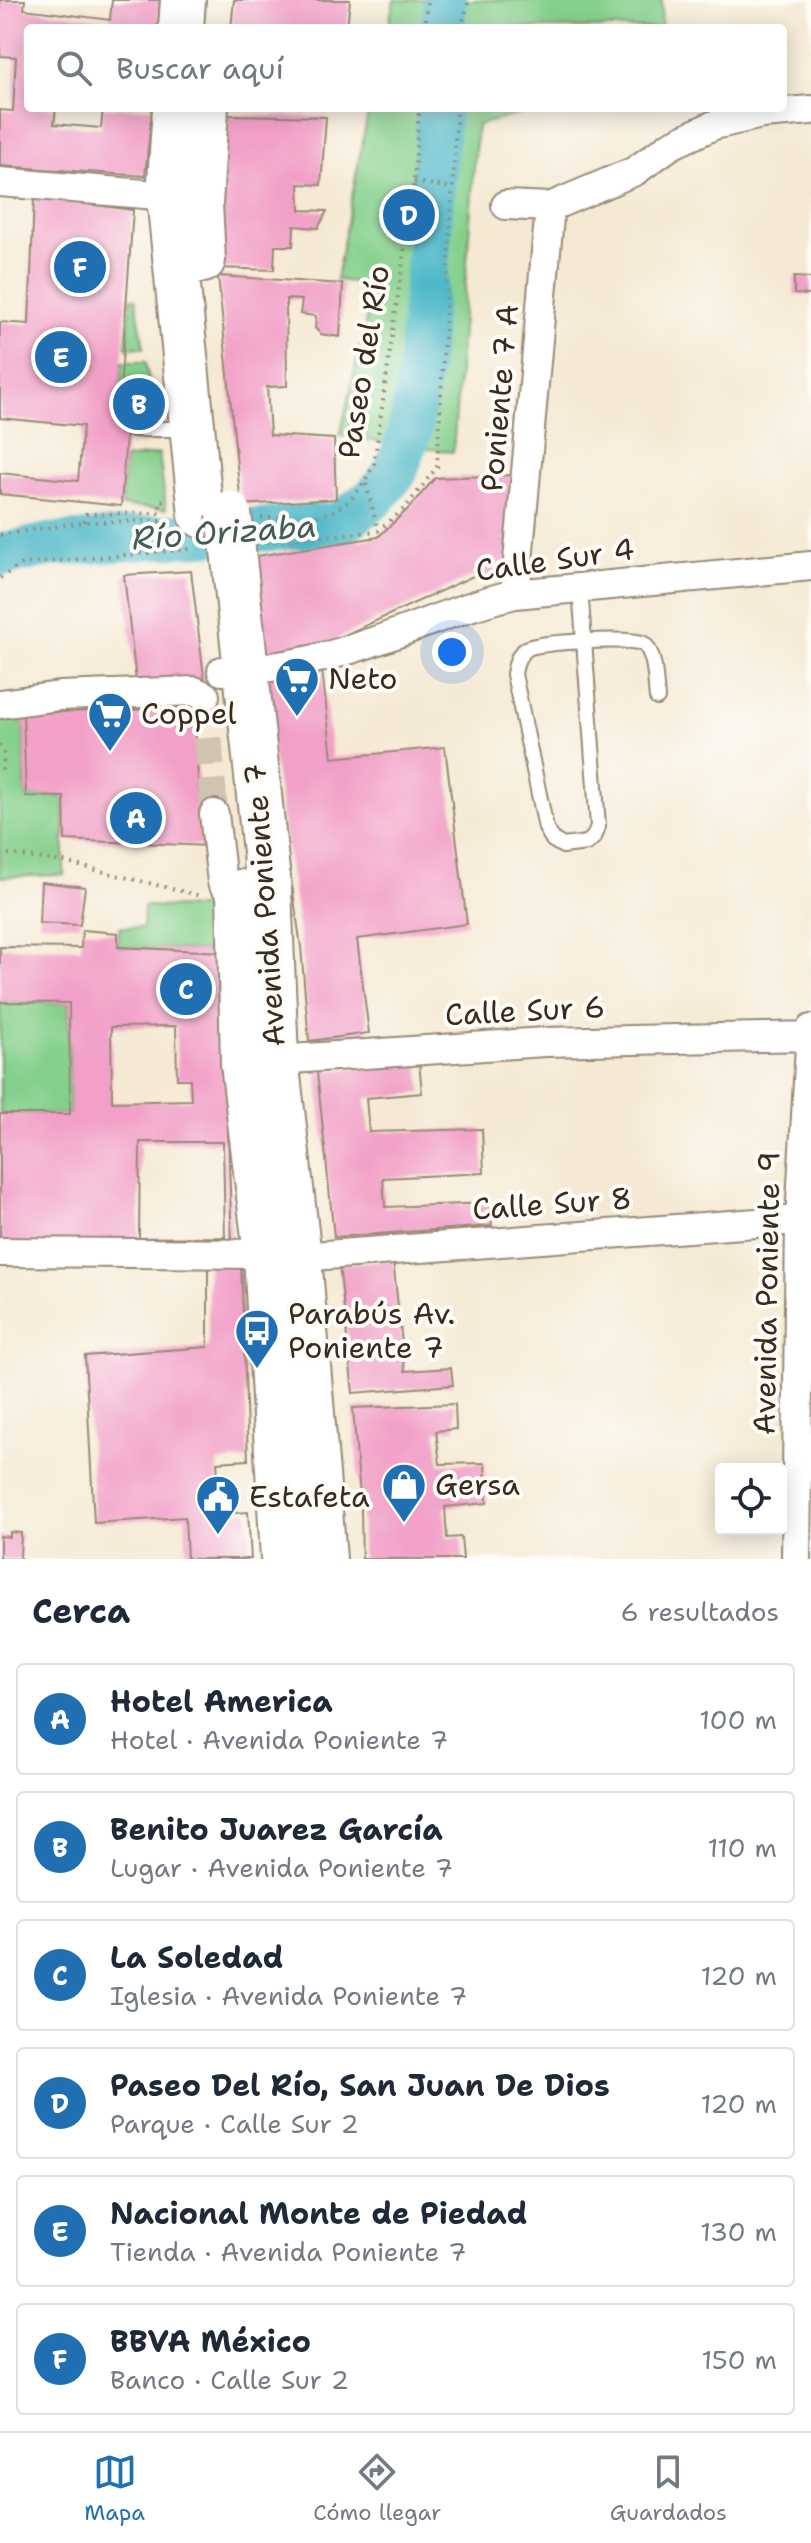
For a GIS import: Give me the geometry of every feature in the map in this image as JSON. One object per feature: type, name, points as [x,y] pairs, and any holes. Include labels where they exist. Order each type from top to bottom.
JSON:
[{"type":"main road","points":[[181,24],[183,0]]},
{"type":"main road","points":[[211,24],[213,0]]},
{"type":"main road","name":"Avenida Poniente 7","points":[[175,112],[169,196],[193,430],[227,615],[224,679],[239,893],[282,1256],[324,1559]]},
{"type":"main road","name":"Avenida Poniente 7","points":[[206,112],[201,232],[210,525]]},
{"type":"main road","name":"Avenida Poniente 7","points":[[224,679],[269,890],[260,1061]]},
{"type":"main road","name":"Avenida Poniente 7","points":[[282,1256],[283,1559]]},
{"type":"street","points":[[787,112],[811,110]]},
{"type":"street","points":[[506,205],[550,207],[635,171],[671,145],[714,125],[786,112]]},
{"type":"street","points":[[0,182],[169,196]]},
{"type":"street","name":"Poniente 7 A","points":[[515,594],[550,207]]},
{"type":"street","name":"Calle Sur 4","points":[[0,704],[59,696],[194,691],[224,679],[327,656],[481,602],[515,594],[811,566]]},
{"type":"street","points":[[214,814],[222,882],[229,891],[239,893]]},
{"type":"street","name":"Avenida Poniente 9","points":[[796,1559],[811,1029]]},
{"type":"street","name":"Calle Sur 6","points":[[260,1061],[545,1042],[811,1036]]},
{"type":"street","name":"Calle Sur 8","points":[[0,1252],[282,1256],[806,1219]]},
{"type":"lane","points":[[135,429],[193,430]]},
{"type":"lane","points":[[580,588],[584,641],[598,826],[594,837],[587,843],[563,846],[553,840],[546,828],[514,674],[517,658],[529,647],[584,641],[632,639],[642,642],[650,652],[657,698]]},
{"type":"path","points":[[425,24],[428,0]]},
{"type":"path","points":[[462,24],[469,0]]},
{"type":"path","name":"Paseo del Río","points":[[210,525],[331,514],[345,505],[366,483],[374,464],[415,182],[419,112]]},
{"type":"path","points":[[366,483],[378,529],[405,508],[437,467],[457,112]]},
{"type":"path","points":[[415,182],[452,188]]},
{"type":"path","points":[[84,522],[86,514],[210,525]]},
{"type":"path","name":"Paseo del Río","points":[[0,535],[84,522],[378,529]]},
{"type":"path","points":[[0,578],[22,564],[210,525]]},
{"type":"path","points":[[0,745],[4,755],[2,770]]},
{"type":"path","points":[[0,853],[64,862],[184,892]]},
{"type":"green space","points":[[394,0],[662,0],[661,24],[389,24]]},
{"type":"green space","points":[[368,112],[528,112],[477,125],[453,452],[340,436],[374,284],[336,280]]},
{"type":"green space","points":[[131,298],[136,299],[144,348],[126,347]]},
{"type":"green space","points":[[122,362],[146,362],[150,392],[120,391]]},
{"type":"green space","points":[[128,416],[154,419],[157,441],[126,440]]},
{"type":"green space","points":[[159,454],[166,509],[121,506],[124,459]]},
{"type":"green space","points":[[23,713],[26,796],[64,797],[64,875],[0,877],[0,715]]},
{"type":"green space","points":[[144,906],[224,909],[222,952],[118,947],[119,927],[143,928]]},
{"type":"green space","points":[[0,1002],[69,1003],[70,1114],[0,1114]]},
{"type":"building","points":[[0,0],[25,0],[24,9],[110,20],[112,0],[160,0],[158,24],[24,24],[24,112],[56,112],[54,124],[101,128],[103,112],[152,112],[145,176],[0,166],[0,110],[13,111],[16,57],[0,56]]},
{"type":"building","points":[[234,0],[350,0],[347,24],[231,24]]},
{"type":"building","points":[[227,115],[326,117],[321,185],[299,184],[300,210],[327,211],[318,228],[294,226],[293,246],[275,246],[274,270],[217,268]]},
{"type":"building","points":[[34,197],[133,210],[120,391],[129,392],[121,506],[0,494],[0,473],[78,481],[83,426],[0,418],[0,322],[29,324]]},
{"type":"building","points":[[218,276],[343,284],[340,337],[321,334],[315,328],[316,316],[300,314],[302,300],[286,299],[287,386],[267,387],[270,435],[334,439],[336,499],[241,505]]},
{"type":"building","points":[[794,277],[811,278],[811,295],[794,294]]},
{"type":"building","points":[[513,475],[506,577],[473,576],[319,647],[261,655],[250,557],[378,537],[435,478]]},
{"type":"building","points":[[191,571],[205,685],[137,690],[124,575]]},
{"type":"building","points":[[322,670],[332,758],[445,747],[467,924],[357,939],[369,1033],[309,1041],[301,947],[262,677]]},
{"type":"building","name":"Coppel","points":[[194,708],[199,794],[205,794],[210,846],[65,840],[64,797],[26,796],[23,713]]},
{"type":"building","points":[[41,882],[85,887],[80,925],[39,923]]},
{"type":"building","points":[[82,930],[118,933],[118,947],[222,952],[232,1248],[0,1242],[0,1114],[70,1114],[69,1003],[0,1002],[0,947],[81,948]],"holes":[[[176,1026],[177,1079],[190,1079],[191,1100],[112,1102],[111,1027]],[[140,1142],[223,1142],[225,1237],[139,1238]]]},
{"type":"building","points":[[419,1062],[422,1093],[366,1098],[369,1132],[482,1129],[484,1173],[383,1178],[385,1207],[489,1203],[492,1226],[334,1237],[317,1072]]},
{"type":"building","points":[[241,1260],[248,1460],[217,1462],[221,1514],[248,1512],[251,1559],[187,1559],[185,1517],[94,1523],[85,1356],[208,1347],[208,1262]]},
{"type":"building","points":[[393,1260],[405,1371],[451,1368],[453,1385],[353,1393],[339,1264]]},
{"type":"building","points":[[455,1404],[456,1429],[436,1431],[440,1464],[485,1463],[487,1503],[445,1507],[447,1538],[461,1537],[463,1559],[362,1559],[353,1408]]},
{"type":"building","points":[[10,1532],[21,1533],[20,1559],[0,1559],[0,1536],[10,1537]]},
{"type":"waterway","name":"Río Orizaba","points":[[443,24],[445,0]]},
{"type":"waterway","name":"Río Orizaba","points":[[0,555],[48,545],[340,524],[375,497],[396,471],[410,431],[419,376],[439,112]]},
{"type":"tunnel","points":[[205,696],[214,814]]},
{"type":"place","name":"Paseo Del Río, San Juan De Dios","points":[[409,215]]},
{"type":"place","name":"BBVA México","points":[[80,267]]},
{"type":"place","name":"Nacional Monte de Piedad","points":[[61,357]]},
{"type":"place","name":"Benito Juarez García","points":[[139,404]]},
{"type":"place","name":"Neto","points":[[297,718]]},
{"type":"place","name":"Coppel","points":[[110,753]]},
{"type":"place","name":"Hotel America","points":[[136,818]]},
{"type":"place","name":"La Soledad","points":[[186,989]]},
{"type":"place","name":"Parabús Av. Poniente 7","points":[[257,1370]]},
{"type":"place","name":"Gersa","points":[[404,1524]]},
{"type":"place","name":"Estafeta","points":[[218,1536]]}]
